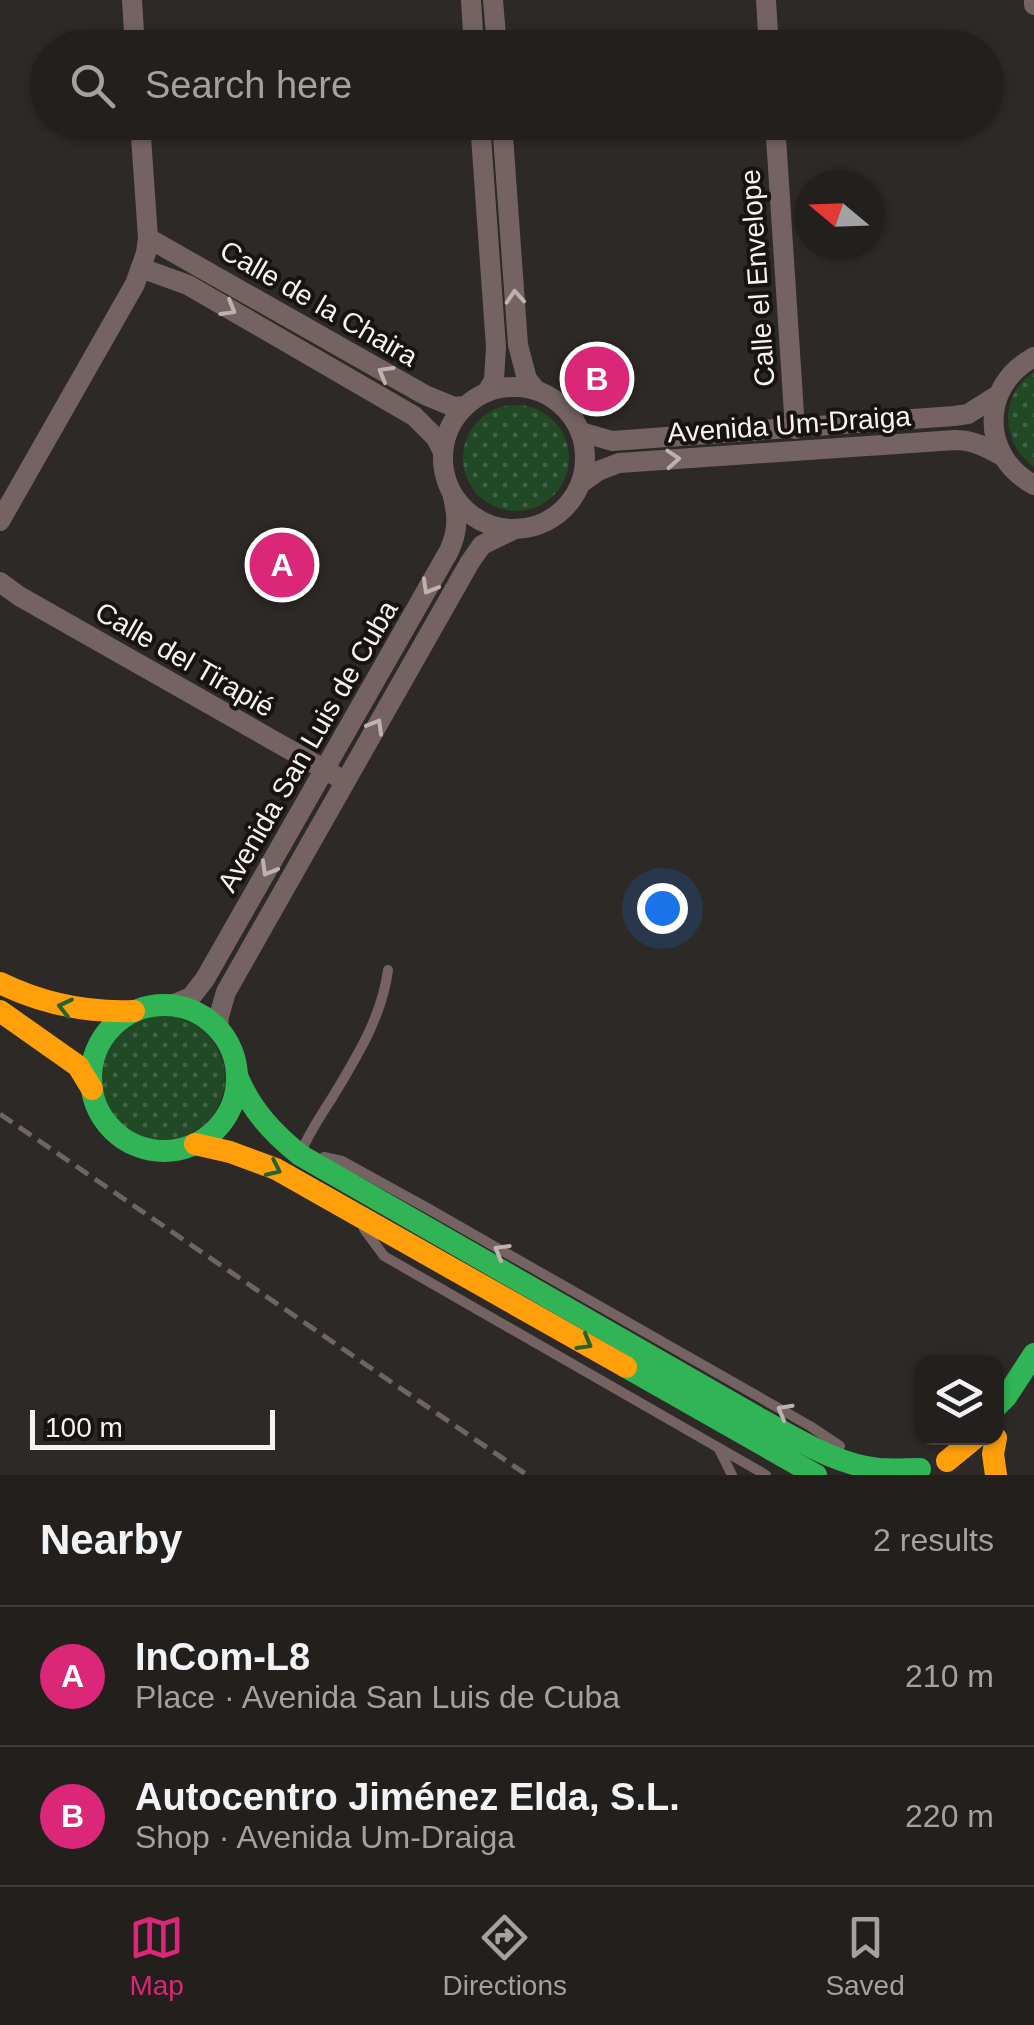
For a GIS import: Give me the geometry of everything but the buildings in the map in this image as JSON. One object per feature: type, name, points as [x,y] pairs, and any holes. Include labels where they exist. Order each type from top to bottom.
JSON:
[{"type":"street","points":[[132,0],[134,30]]},
{"type":"street","points":[[471,0],[473,30]]},
{"type":"street","points":[[493,0],[496,30]]},
{"type":"street","points":[[766,0],[768,30]]},
{"type":"street","points":[[0,521],[141,268],[148,238],[141,140]]},
{"type":"street","points":[[481,140],[496,347],[494,380],[487,392]]},
{"type":"street","points":[[503,140],[518,345],[527,379],[536,390]]},
{"type":"street","name":"Calle el Envelope","points":[[775,140],[795,429]]},
{"type":"street","name":"Calle de la Chaira","points":[[148,238],[424,396],[454,407],[465,406]]},
{"type":"street","name":"Calle de la Chaira","points":[[141,268],[188,286],[414,416],[436,438],[443,452]]},
{"type":"street","points":[[1034,357],[1008,378],[998,395],[993,426],[1002,456],[1034,485]]},
{"type":"street","points":[[520,386],[536,390],[555,399],[570,413],[581,432],[586,457],[581,483],[570,502],[554,517],[513,530],[490,526],[469,514],[454,497],[444,475],[443,452],[450,426],[465,406],[487,392],[520,386]]},
{"type":"street","name":"Avenida Um-Draiga","points":[[581,432],[612,441],[968,414],[998,395]]},
{"type":"street","name":"Avenida Um-Draiga","points":[[581,483],[618,463],[954,440],[968,440],[1002,456]]},
{"type":"street","name":"Avenida San Luis de Cuba","points":[[172,1005],[190,997],[205,979],[449,550],[457,533],[454,497]]},
{"type":"street","name":"Avenida San Luis de Cuba","points":[[218,1028],[226,992],[470,562],[482,546],[513,530]]},
{"type":"street","name":"Calle del Tirapié","points":[[0,582],[345,781]]},
{"type":"street","points":[[0,983],[58,1006],[84,1011],[134,1011]]},
{"type":"street","points":[[92,1089],[96,1052],[118,1021],[146,1006],[190,1009],[218,1028],[236,1060],[246,1098],[268,1130],[300,1155],[760,1420],[816,1449],[864,1466],[916,1472],[947,1461],[975,1466],[992,1475],[994,1445]]},
{"type":"street","points":[[0,1011],[78,1066],[108,1124],[122,1138],[138,1146],[176,1150],[212,1133],[226,1117],[238,1078]]},
{"type":"street","points":[[195,1144],[276,1169],[816,1475]]},
{"type":"street","points":[[1004,1398],[1034,1354]]},
{"type":"street","points":[[947,1461],[968,1445]]},
{"type":"lane","points":[[300,1155],[362,1048],[386,990],[388,970]]},
{"type":"lane","points":[[348,1208],[384,1256],[766,1475]]},
{"type":"lane","points":[[718,1448],[732,1475]]},
{"type":"green space","points":[[1034,372],[1034,467],[1015,445],[1008,419],[1014,393]]},
{"type":"green space","points":[[516,405],[536,409],[553,421],[565,438],[569,458],[565,478],[553,495],[536,507],[516,511],[496,507],[479,495],[467,478],[463,458],[467,438],[479,421],[496,409]]},
{"type":"green space","points":[[163,1016],[187,1021],[207,1034],[220,1054],[225,1078],[220,1102],[207,1122],[187,1135],[163,1140],[139,1135],[119,1122],[106,1102],[101,1078],[106,1054],[119,1034],[139,1021]]},
{"type":"railway","points":[[0,1114],[527,1475]]},
{"type":"traffic: fast","points":[[164,1005],[192,1011],[216,1026],[231,1050],[237,1078],[231,1106],[216,1130],[192,1145],[164,1151],[136,1145],[112,1130],[97,1106],[91,1078],[97,1050],[112,1026],[136,1011],[164,1005]]},
{"type":"traffic: fast","points":[[238,1078],[264,1121],[300,1155],[760,1419],[818,1450],[863,1467],[920,1469]]},
{"type":"traffic: fast","points":[[1004,1399],[1034,1354]]},
{"type":"traffic: fast","points":[[626,1367],[816,1475]]},
{"type":"traffic: slow","points":[[0,983],[65,1006],[134,1011]]},
{"type":"traffic: slow","points":[[0,1011],[78,1066],[92,1089]]},
{"type":"traffic: slow","points":[[195,1144],[276,1169],[626,1367]]},
{"type":"traffic: slow","points":[[947,1461],[966,1445]]},
{"type":"traffic: slow","points":[[995,1445],[996,1475]]},
{"type":"place","name":"Autocentro Jiménez Elda, S.L.","points":[[597,379]]},
{"type":"place","name":"InCom-L8","points":[[282,565]]}]
